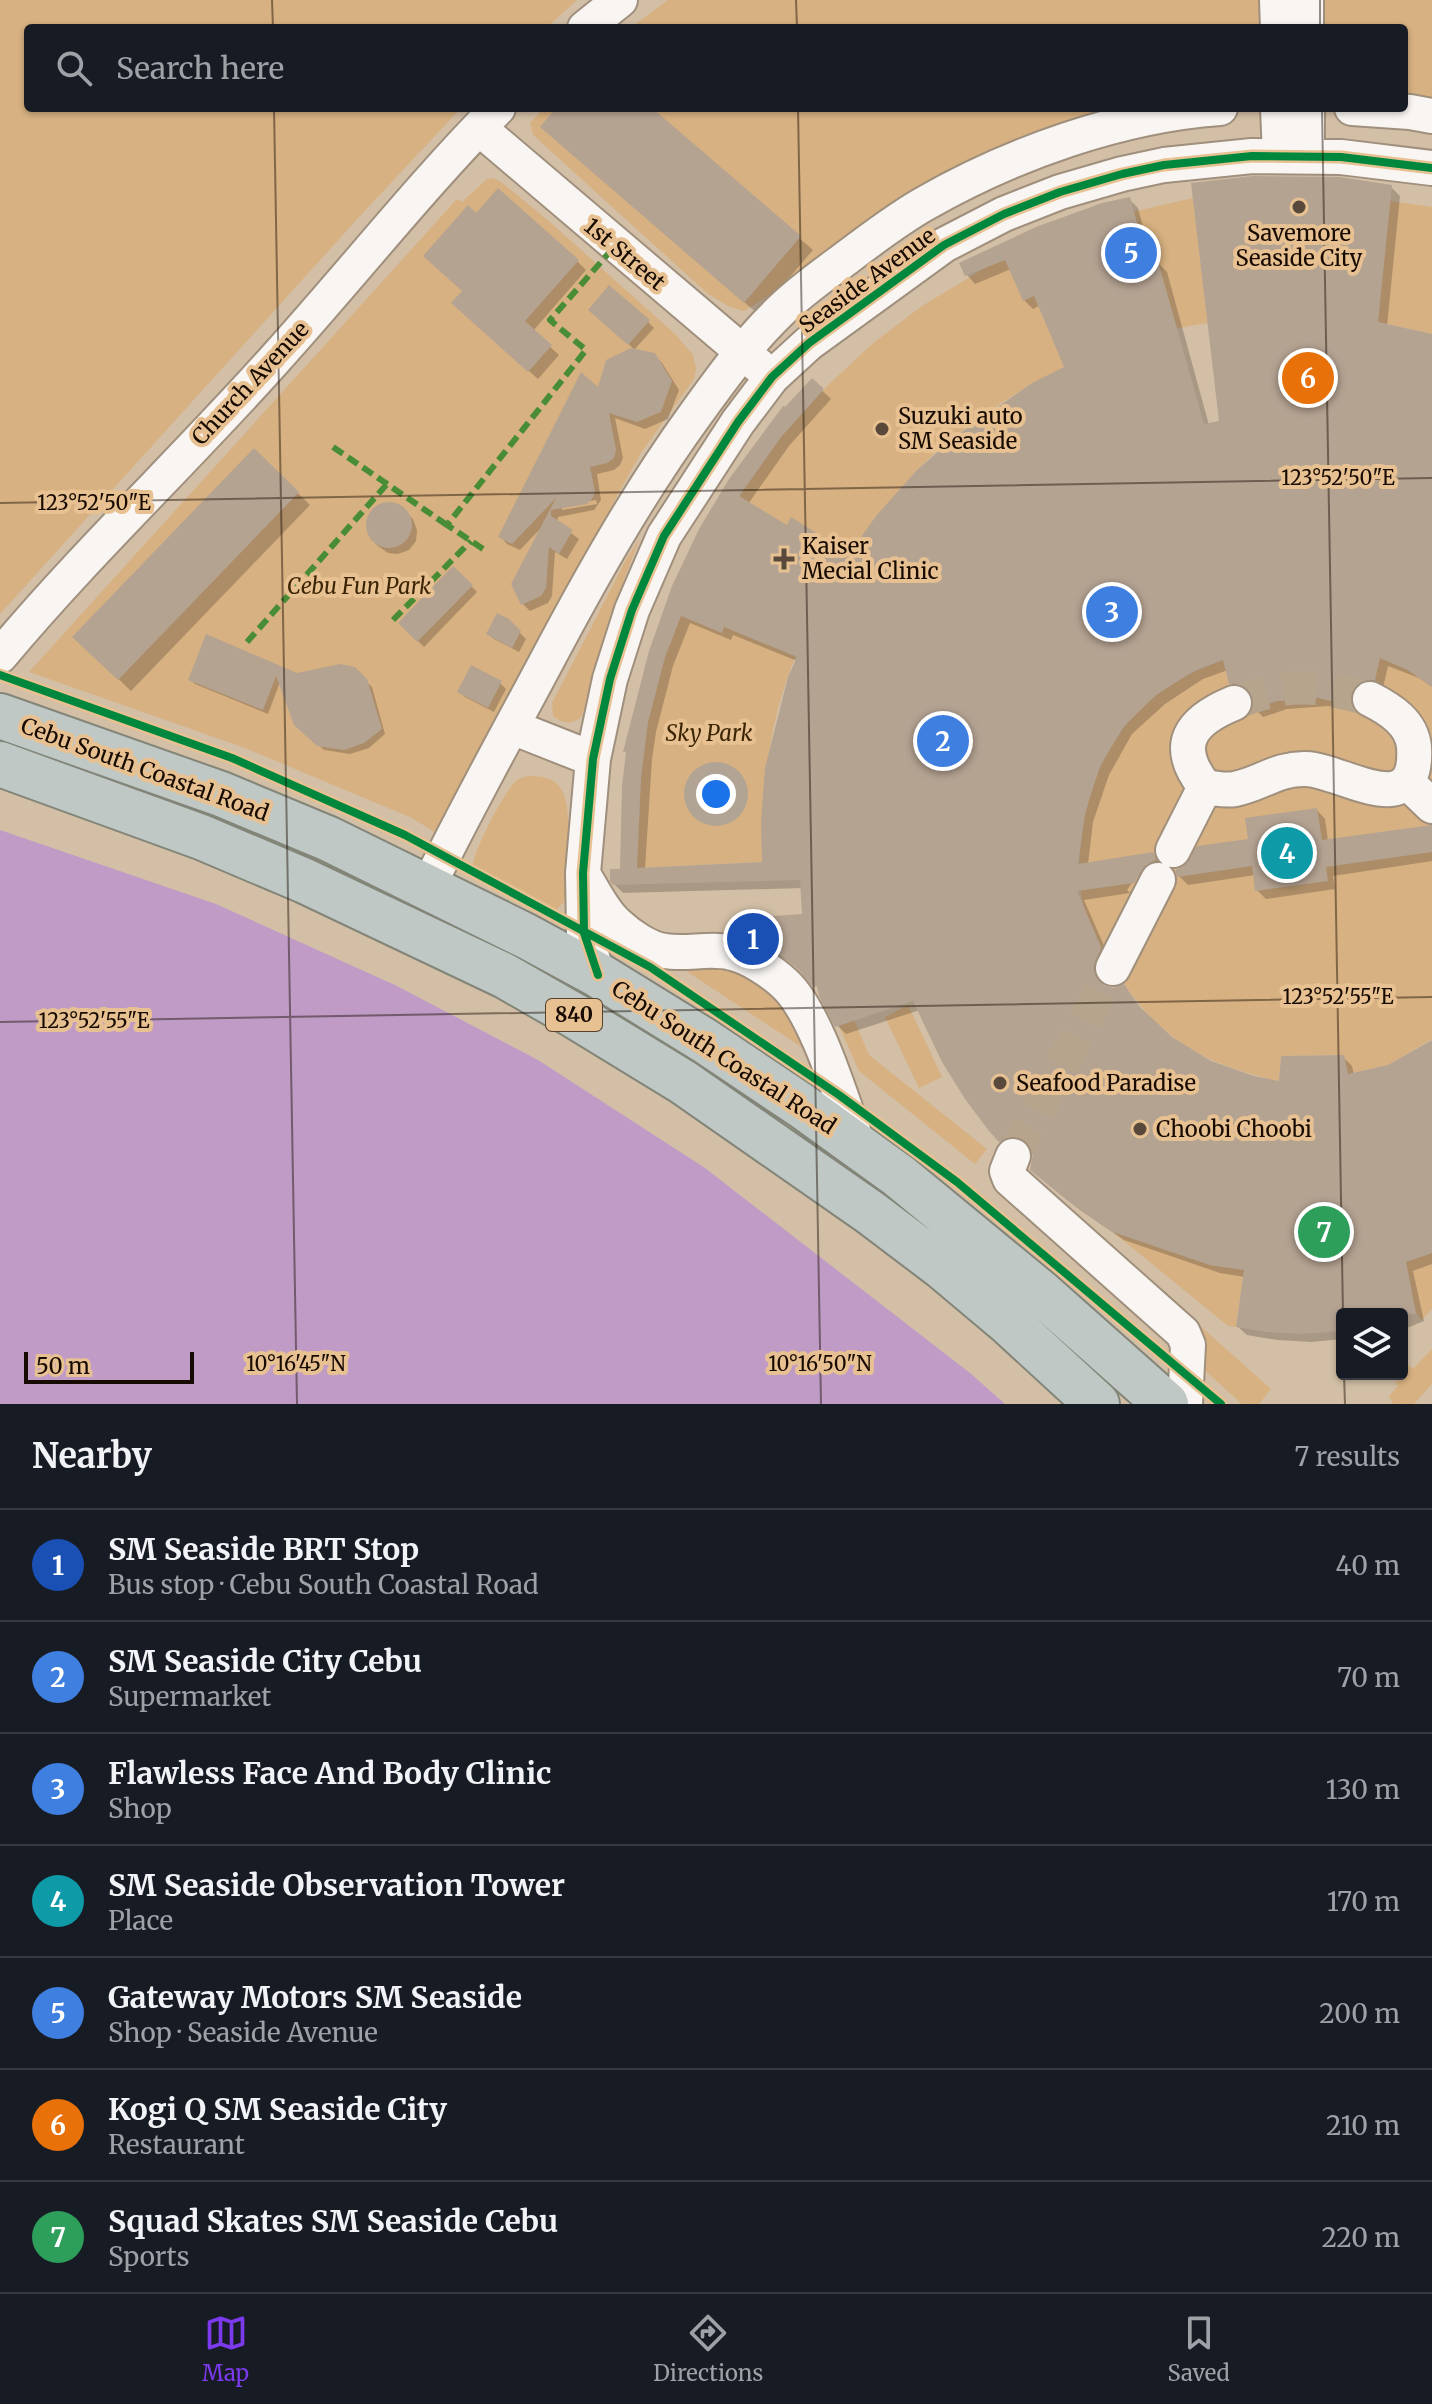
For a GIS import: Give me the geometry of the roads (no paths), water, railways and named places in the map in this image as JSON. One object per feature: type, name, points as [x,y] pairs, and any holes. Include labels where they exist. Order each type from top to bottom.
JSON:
[{"type":"highway","name":"Cebu South Coastal Road","points":[[0,716],[221,794],[329,839],[598,975],[705,1041],[858,1145],[968,1231],[1166,1404]]},
{"type":"highway","name":"Cebu South Coastal Road","points":[[0,764],[201,837],[305,881],[505,976],[575,1016],[695,1090],[894,1231],[1010,1324],[1097,1404]]},
{"type":"street","points":[[590,24],[620,0]]},
{"type":"street","points":[[1277,0],[1278,24]]},
{"type":"street","points":[[1306,0],[1306,24]]},
{"type":"street","name":"Seaside Avenue","points":[[428,887],[582,594],[658,466],[741,352],[779,312],[880,232],[924,204],[995,168],[1050,146],[1113,127],[1190,112]]},
{"type":"street","points":[[1279,112],[1293,156]]},
{"type":"street","points":[[1293,156],[1306,112]]},
{"type":"street","points":[[1408,112],[1432,116]]},
{"type":"street","name":"1st Street","points":[[489,118],[741,352],[772,377]]},
{"type":"street","name":"Church Avenue","points":[[0,656],[49,598],[275,359],[489,118]]},
{"type":"street","name":"Seaside Avenue","points":[[598,975],[584,933],[583,873],[593,759],[610,679],[632,610],[664,536],[738,422],[772,377],[809,343],[940,262],[944,245],[1004,214],[1060,192],[1122,174],[1205,159],[1293,156],[1432,168]]},
{"type":"street","points":[[1234,703],[1199,722],[1191,734],[1188,749],[1190,766],[1205,787],[1237,789],[1279,771],[1308,769],[1380,790],[1395,788],[1407,782],[1414,764],[1414,743],[1409,728],[1398,716],[1370,699]]},
{"type":"street","points":[[512,727],[593,759]]},
{"type":"street","points":[[1407,782],[1432,806]]},
{"type":"street","points":[[1113,968],[1205,787]]},
{"type":"street","points":[[583,873],[615,923],[636,938],[664,951],[734,953],[784,983],[801,1002],[814,1028],[858,1145]]},
{"type":"street","points":[[1011,1167],[1183,1333],[1188,1345],[1185,1404]]},
{"type":"tunnel","points":[[1234,703],[1270,691],[1302,688],[1333,690],[1370,699]]},
{"type":"tunnel","points":[[1013,1156],[1113,968]]},
{"type":"place","name":"Savemore Seaside City","points":[[1299,207]]},
{"type":"place","name":"Gateway Motors SM Seaside","points":[[1131,253]]},
{"type":"place","name":"Kogi Q SM Seaside City","points":[[1308,378]]},
{"type":"place","name":"Suzuki auto SM Seaside","points":[[882,429]]},
{"type":"place","name":"Kaiser Mecial Clinic","points":[[784,559]]},
{"type":"place","name":"Flawless Face And Body Clinic","points":[[1112,612]]},
{"type":"place","name":"SM Seaside City Cebu","points":[[943,741]]},
{"type":"place","name":"SM Seaside Observation Tower","points":[[1287,853]]},
{"type":"place","name":"SM Seaside BRT Stop","points":[[753,939]]},
{"type":"place","name":"Seafood Paradise","points":[[1000,1083]]},
{"type":"place","name":"Choobi Choobi","points":[[1140,1129]]},
{"type":"place","name":"Squad Skates SM Seaside Cebu","points":[[1324,1232]]},
{"type":"park label","name":"Cebu Fun Park","points":[[359,586]]},
{"type":"park label","name":"Sky Park","points":[[709,733]]}]
